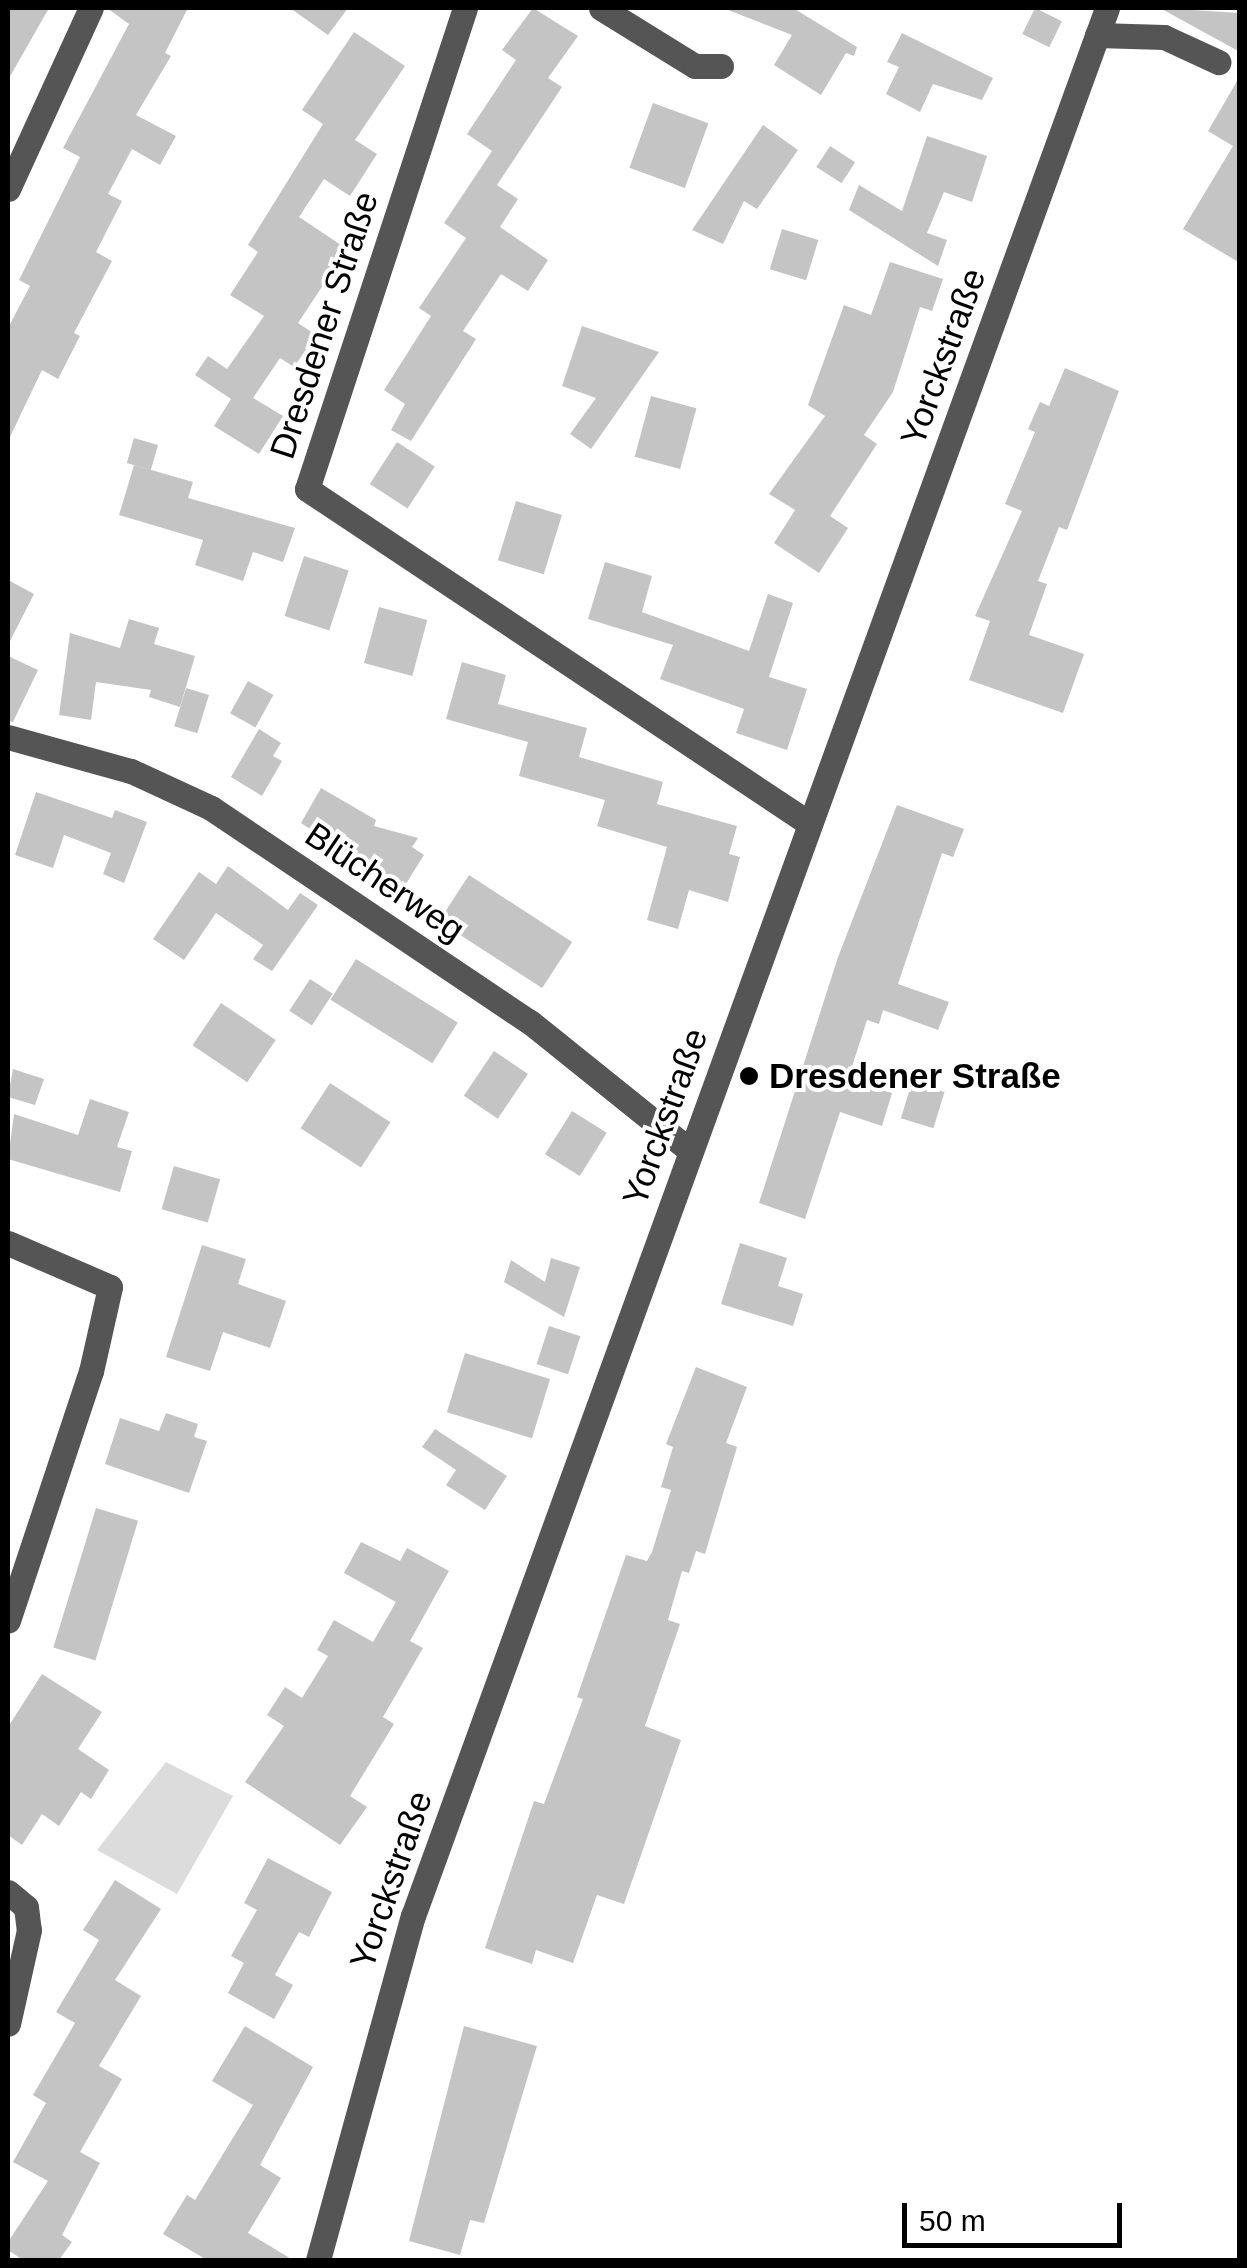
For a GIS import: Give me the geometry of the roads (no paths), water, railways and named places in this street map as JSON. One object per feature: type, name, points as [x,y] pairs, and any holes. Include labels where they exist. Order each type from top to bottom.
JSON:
[{"type":"street","points":[[8,189],[92,8]]},
{"type":"street","name":"Dresdener Straße","points":[[465,8],[306,489],[810,824]]},
{"type":"street","points":[[601,8],[695,66],[721,66]]},
{"type":"street","name":"Yorckstraße","points":[[318,2260],[408,1932],[1107,8]]},
{"type":"street","points":[[1097,35],[1164,38],[1218,62]]},
{"type":"street","name":"Blücherweg","points":[[8,737],[131,771],[211,808],[530,1022],[689,1150]]},
{"type":"street","points":[[8,1244],[110,1287],[91,1371],[8,1621]]},
{"type":"street","points":[[8,1892],[26,1907],[29,1930],[8,2024]]},
{"type":"place","name":"Dresdener Straße","points":[[749,1076]]}]
